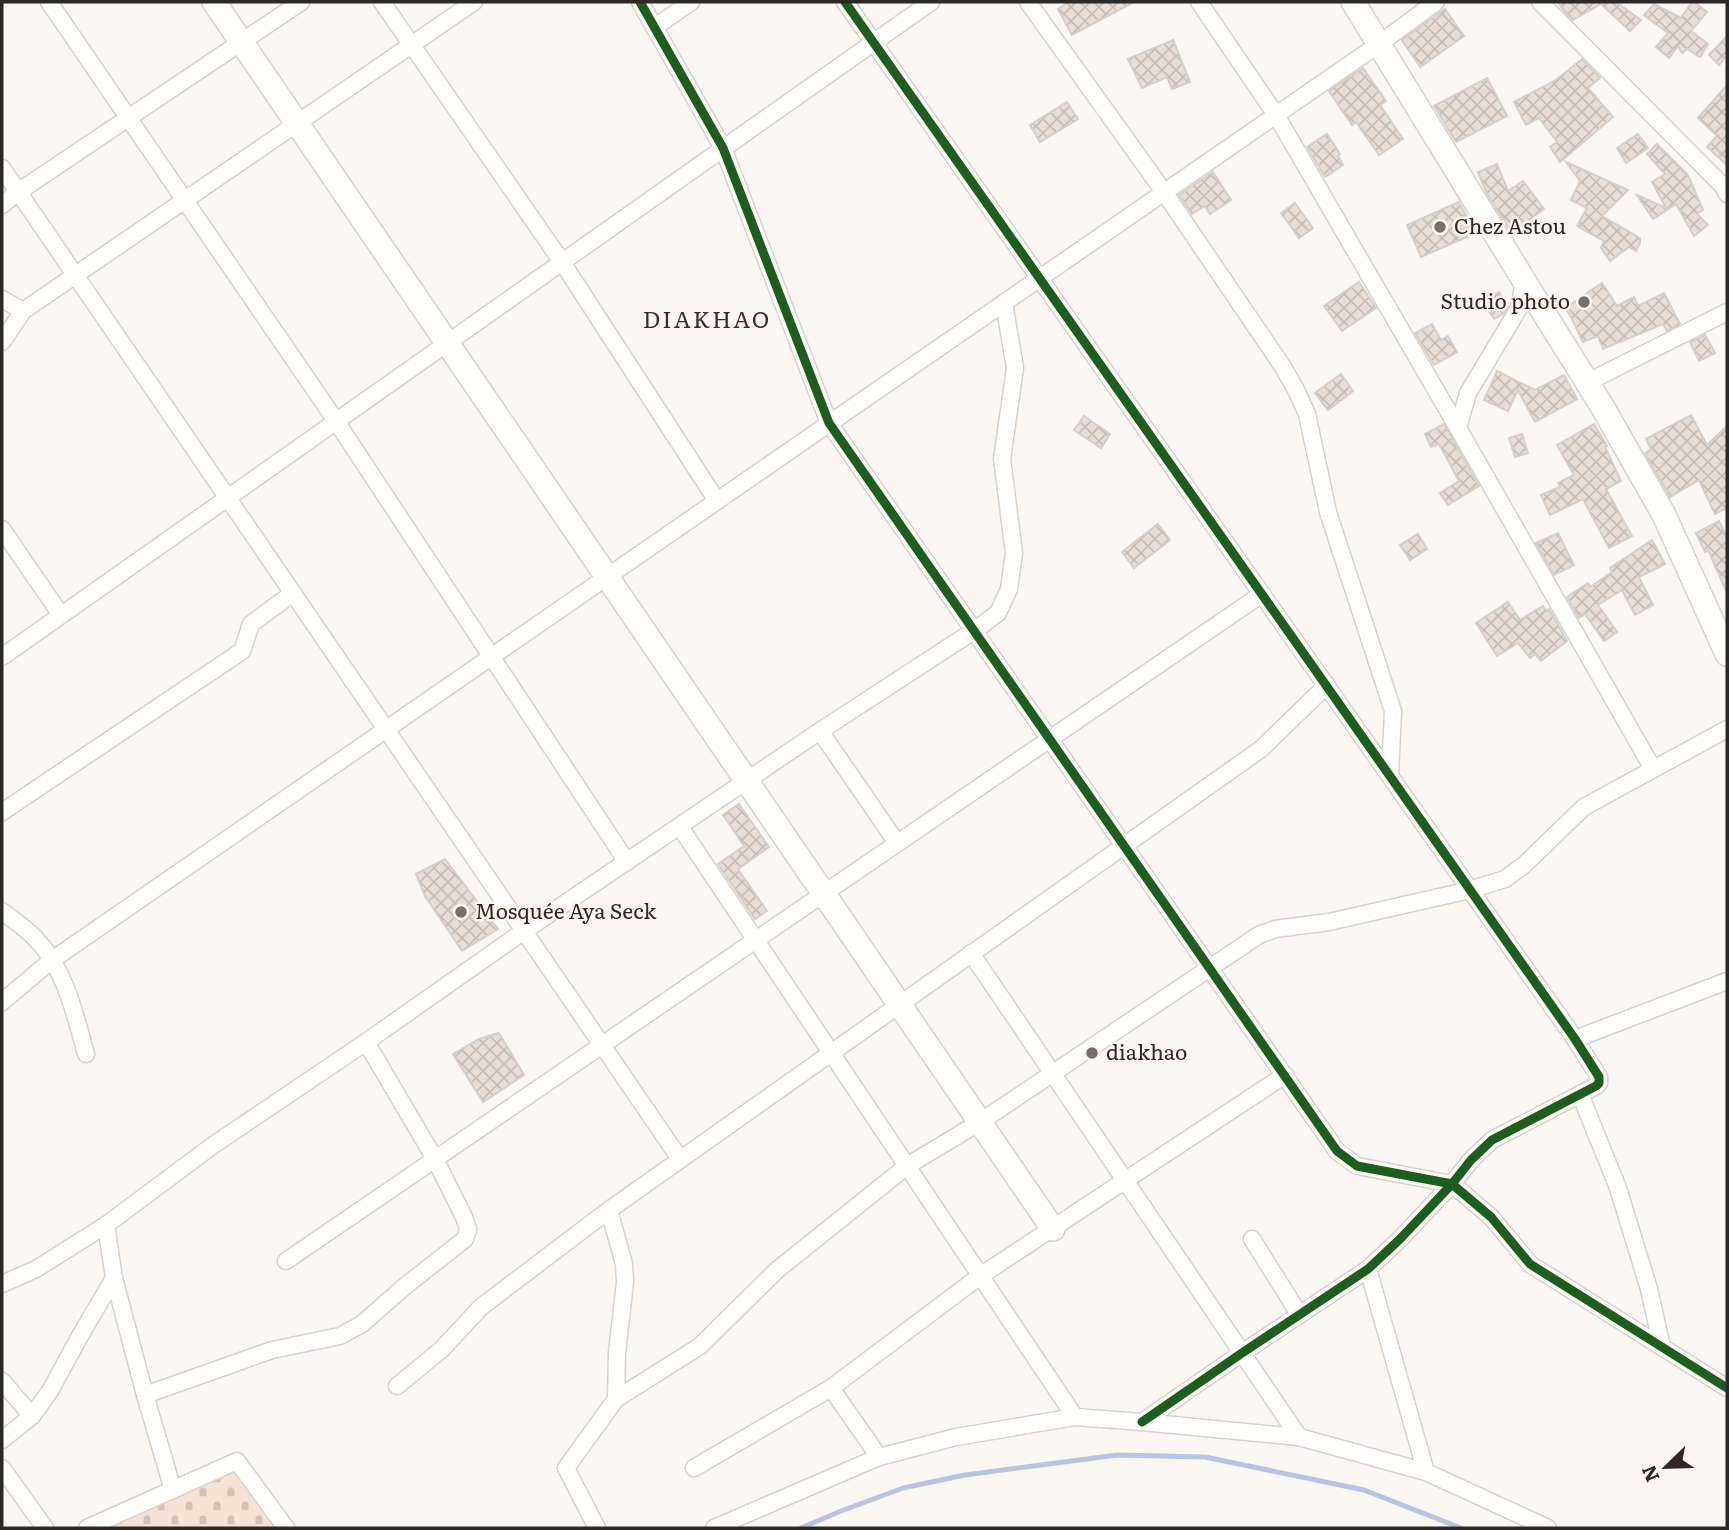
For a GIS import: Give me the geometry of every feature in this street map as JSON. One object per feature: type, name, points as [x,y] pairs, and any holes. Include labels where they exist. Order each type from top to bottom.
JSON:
[{"type":"street","points":[[49,2],[336,421],[627,862]]},
{"type":"street","points":[[214,2],[1053,1229]]},
{"type":"street","points":[[2,205],[301,2]]},
{"type":"street","points":[[382,2],[562,262],[717,501]]},
{"type":"street","points":[[640,2],[723,148],[830,423],[1337,1151],[1357,1166],[1452,1184],[1491,1217],[1530,1264],[1727,1388]]},
{"type":"street","points":[[655,27],[691,2]]},
{"type":"street","points":[[845,2],[1575,1039],[1598,1077],[1599,1083],[1492,1140],[1400,1239],[1368,1269],[1142,1422]]},
{"type":"street","points":[[2,657],[931,2]]},
{"type":"street","points":[[1028,2],[1164,192],[1296,390],[1307,414],[1328,512],[1393,711],[1390,776]]},
{"type":"street","points":[[1199,2],[1276,115],[1653,769]]},
{"type":"street","points":[[1353,2],[1588,382],[1664,515],[1727,654]]},
{"type":"street","points":[[2,1002],[52,960],[1436,2]]},
{"type":"street","points":[[1540,2],[1726,187]]},
{"type":"street","points":[[2,342],[23,311],[469,3]]},
{"type":"street","points":[[2,168],[680,1159]]},
{"type":"street","points":[[1458,428],[1468,393],[1519,308],[1524,281]]},
{"type":"street","points":[[2,299],[23,311]]},
{"type":"street","points":[[2,1284],[36,1269],[106,1225],[212,1146],[524,931],[820,731],[975,631],[998,613],[1009,589],[1014,553],[1002,459],[1015,369],[1004,303]]},
{"type":"street","points":[[1588,382],[1727,312]]},
{"type":"street","points":[[2,529],[61,615]]},
{"type":"street","points":[[2,811],[242,651],[251,624],[293,593]]},
{"type":"street","points":[[286,1261],[1262,594]]},
{"type":"street","points":[[397,1386],[442,1350],[481,1307],[608,1210],[1261,749],[1327,685]]},
{"type":"street","points":[[597,1528],[566,1468],[616,1399],[700,1346],[776,1271],[907,1166],[980,1122],[1259,935],[1275,929],[1329,922],[1470,890],[1505,879],[1584,807],[1727,729]]},
{"type":"street","points":[[820,731],[897,843]]},
{"type":"street","points":[[680,827],[1075,1417]]},
{"type":"street","points":[[2,911],[36,939],[52,960],[72,1003],[86,1054]]},
{"type":"street","points":[[971,953],[1299,1437]]},
{"type":"street","points":[[1575,1039],[1727,981]]},
{"type":"street","points":[[145,1395],[272,1350],[340,1336],[362,1324],[466,1239],[468,1229],[464,1217],[435,1159],[366,1042]]},
{"type":"street","points":[[694,1468],[831,1388],[980,1276],[1285,1074]]},
{"type":"street","points":[[1580,1094],[1618,1188],[1648,1289],[1662,1348]]},
{"type":"street","points":[[608,1210],[624,1264],[625,1282],[617,1353],[616,1399]]},
{"type":"street","points":[[106,1225],[114,1278],[173,1490]]},
{"type":"street","points":[[1252,1239],[1299,1314]]},
{"type":"street","points":[[1368,1269],[1426,1472]]},
{"type":"street","points":[[2,1440],[33,1416],[114,1278]]},
{"type":"street","points":[[2,1381],[33,1416]]},
{"type":"street","points":[[831,1388],[879,1458]]},
{"type":"street","points":[[714,1528],[879,1458],[956,1437],[1075,1417],[1299,1437],[1426,1472],[1548,1528]]},
{"type":"street","points":[[87,1528],[237,1461],[286,1528]]},
{"type":"street","points":[[2,1468],[45,1528]]},
{"type":"green space","points":[[233,1470],[245,1475],[279,1528],[100,1528]]},
{"type":"building","points":[[1069,2],[1134,2],[1072,35],[1058,9]]},
{"type":"building","points":[[1558,2],[1616,2],[1641,20],[1630,31],[1601,4],[1573,20]]},
{"type":"building","points":[[1692,2],[1707,12],[1691,31],[1708,44],[1700,57],[1687,49],[1682,53],[1678,46],[1669,58],[1656,47],[1668,33],[1644,15],[1654,4],[1681,18]]},
{"type":"building","points":[[1445,9],[1464,36],[1420,67],[1402,40]]},
{"type":"building","points":[[1727,36],[1727,55],[1719,65],[1709,55]]},
{"type":"building","points":[[1173,40],[1190,82],[1172,89],[1167,77],[1142,88],[1128,59]]},
{"type":"building","points":[[1582,59],[1600,78],[1588,88],[1613,117],[1560,162],[1550,147],[1557,142],[1539,118],[1526,125],[1514,102],[1556,80]]},
{"type":"building","points":[[1363,68],[1386,101],[1380,105],[1403,139],[1379,155],[1356,122],[1352,125],[1329,91]]},
{"type":"building","points":[[1487,78],[1507,116],[1456,142],[1434,106]]},
{"type":"building","points":[[1727,85],[1727,165],[1707,147],[1717,136],[1698,118]]},
{"type":"building","points":[[1067,102],[1078,119],[1040,142],[1030,125]]},
{"type":"building","points":[[1327,134],[1340,154],[1338,156],[1343,165],[1325,177],[1307,147]]},
{"type":"building","points":[[1638,134],[1648,148],[1626,163],[1617,148]]},
{"type":"building","points":[[1657,144],[1688,175],[1703,210],[1697,214],[1708,225],[1694,236],[1676,204],[1653,219],[1637,195],[1666,208],[1652,182],[1665,174],[1647,154]]},
{"type":"building","points":[[1566,162],[1628,190],[1602,216],[1640,238],[1636,251],[1629,247],[1610,261],[1601,248],[1604,241],[1577,226],[1587,208],[1571,200],[1580,181]]},
{"type":"building","points":[[1497,164],[1508,191],[1523,181],[1544,209],[1511,232],[1487,194],[1478,172]]},
{"type":"building","points":[[1213,172],[1231,200],[1210,214],[1205,206],[1192,214],[1179,195]]},
{"type":"building","name":"Chez Astou","points":[[1459,202],[1473,228],[1466,231],[1469,236],[1421,257],[1407,225]]},
{"type":"building","points":[[1295,203],[1313,228],[1299,238],[1281,213]]},
{"type":"building","points":[[1359,282],[1376,308],[1342,331],[1324,306]]},
{"type":"building","points":[[1602,283],[1617,306],[1634,297],[1638,306],[1664,293],[1680,324],[1667,331],[1663,324],[1603,349],[1598,336],[1583,342],[1565,308]]},
{"type":"building","points":[[1499,292],[1508,306],[1504,313],[1494,319],[1483,302]]},
{"type":"building","points":[[1432,324],[1441,340],[1448,336],[1457,352],[1434,365],[1415,333]]},
{"type":"building","points":[[1705,335],[1715,353],[1699,361],[1690,342]]},
{"type":"building","points":[[1497,371],[1535,390],[1564,375],[1577,399],[1535,422],[1518,390],[1508,411],[1484,400]]},
{"type":"building","points":[[1341,374],[1353,391],[1328,410],[1315,393]]},
{"type":"building","points":[[1691,415],[1707,445],[1727,426],[1727,508],[1715,514],[1699,480],[1670,497],[1645,453],[1651,449],[1646,439]]},
{"type":"building","points":[[1084,416],[1110,434],[1101,448],[1074,430]]},
{"type":"building","points":[[1444,424],[1479,486],[1448,505],[1440,493],[1459,481],[1439,444],[1431,447],[1425,434]]},
{"type":"building","points":[[1594,424],[1607,446],[1605,447],[1621,481],[1606,489],[1632,536],[1609,548],[1583,499],[1550,515],[1541,495],[1560,487],[1558,483],[1574,475],[1557,445]]},
{"type":"building","points":[[1522,434],[1528,453],[1515,457],[1509,438]]},
{"type":"building","points":[[1719,521],[1727,538],[1727,593],[1708,550],[1705,552],[1696,533]]},
{"type":"building","points":[[1158,524],[1170,540],[1134,568],[1122,552]]},
{"type":"building","points":[[1558,533],[1574,565],[1554,575],[1536,543]]},
{"type":"building","points":[[1418,534],[1427,549],[1410,560],[1400,545]]},
{"type":"building","points":[[1652,540],[1665,564],[1639,577],[1653,605],[1635,615],[1622,590],[1598,605],[1617,632],[1604,641],[1585,614],[1579,618],[1567,597],[1588,583],[1590,587],[1612,572],[1610,568]]},
{"type":"building","points":[[1508,602],[1520,620],[1543,606],[1547,611],[1549,609],[1567,641],[1541,661],[1535,654],[1530,658],[1518,643],[1497,656],[1476,623]]},
{"type":"building","points":[[739,804],[769,847],[738,869],[767,911],[755,919],[718,864],[744,846],[723,815]]},
{"type":"building","name":"Mosquée Aya Seck","points":[[445,859],[498,929],[462,951],[425,896],[416,874]]},
{"type":"building","points":[[499,1033],[524,1075],[483,1102],[453,1054],[479,1039]]},
{"type":"waterway","points":[[801,1528],[903,1488],[965,1475],[1117,1455],[1205,1457],[1364,1490],[1461,1528]]},
{"type":"cycle path","points":[[640,2],[723,148],[829,423],[1337,1151],[1357,1166],[1452,1184],[1491,1217],[1530,1264],[1727,1388]]},
{"type":"cycle path","points":[[845,2],[1575,1039],[1599,1077],[1596,1086],[1492,1140],[1400,1239],[1368,1269],[1142,1422]]},
{"type":"place","name":"Chez Astou","points":[[1440,227]]},
{"type":"place","name":"Studio photo","points":[[1584,302]]},
{"type":"place","name":"Mosquée Aya Seck","points":[[461,912]]},
{"type":"place","name":"diakhao","points":[[1092,1053]]},
{"type":"district","name":"DIAKHAO","points":[[707,320]]}]
